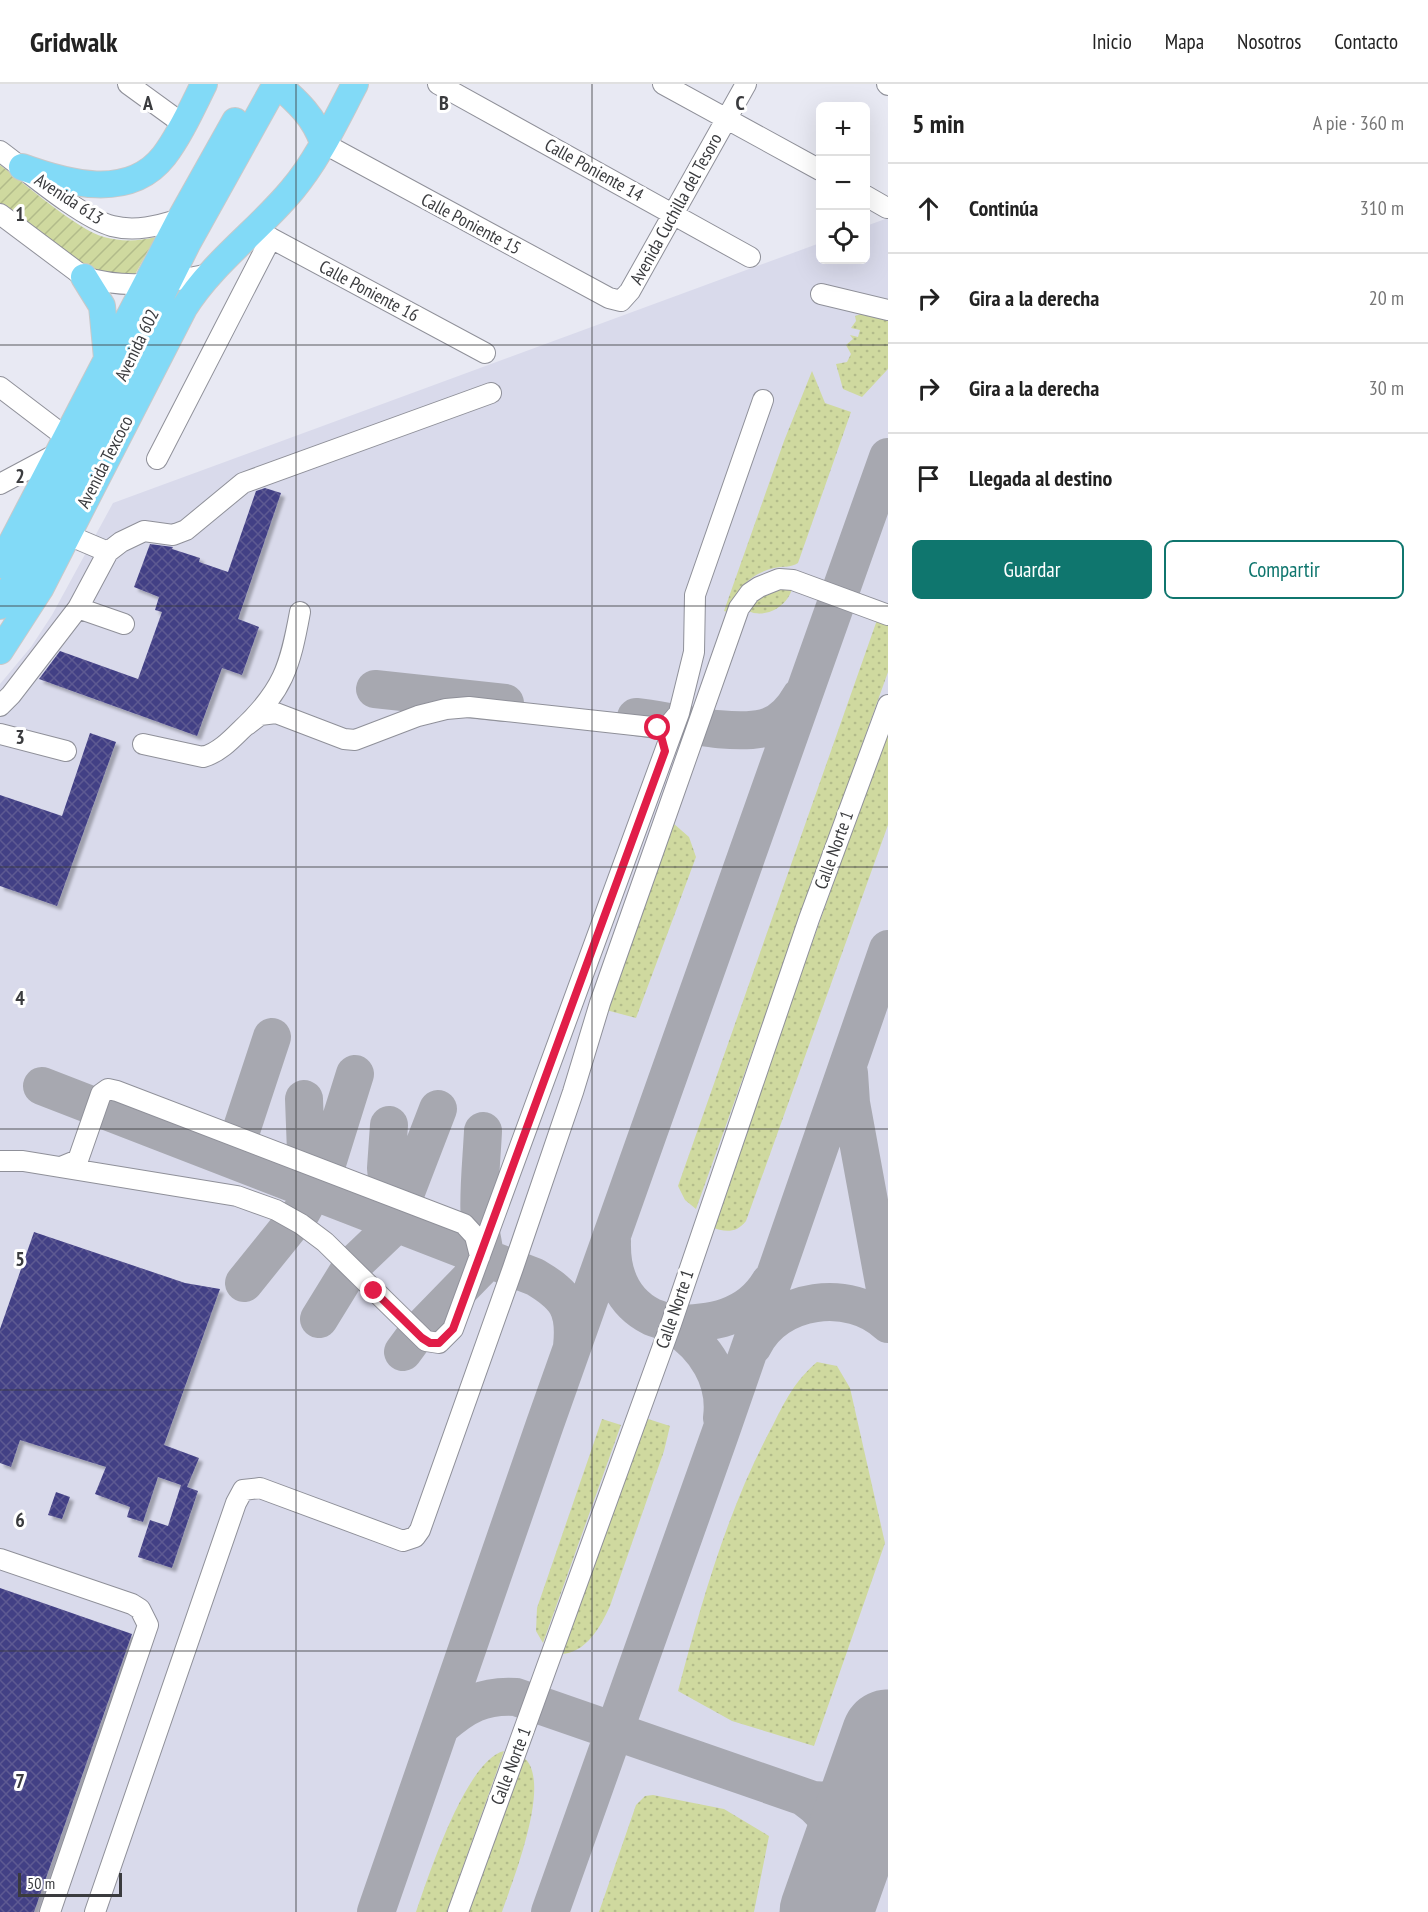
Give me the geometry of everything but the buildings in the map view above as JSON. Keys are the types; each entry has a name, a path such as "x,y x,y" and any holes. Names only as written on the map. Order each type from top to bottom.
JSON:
{"main road":[{"path":"22,167 73,183 104,185 125,181 145,171 164,157 204,84"},
{"name":"Avenida 602","path":"0,606 48,524 157,284 180,219 256,84"},
{"path":"277,84 302,106 319,130 323,143"},
{"name":"Avenida 602","path":"3,547 64,445 107,361 157,284 277,84"},
{"name":"Avenida Texcoco","path":"0,651 27,613 177,320 209,274 262,233 323,143 355,84"},
{"path":"84,277 102,306 108,339 107,361"}],"street":[{"name":"Calle Poniente 14","path":"438,84 750,257"},
{"path":"663,84 816,168"},
{"name":"Avenida Cuchilla del Tesoro","path":"621,301 630,291 674,215 746,84"},
{"path":"137,88 183,124"},
{"name":"Calle Poniente 15","path":"323,143 609,298 621,301"},
{"name":"Avenida 613","path":"0,152 93,218 112,226 142,228 180,219"},
{"path":"870,198 887,208"},
{"path":"0,214 84,277 113,284 157,284 209,274"},
{"path":"157,459 262,233"},
{"name":"Calle Poniente 16","path":"262,233 485,353"},
{"path":"821,294 888,310"},
{"path":"0,387 64,445 0,484"},
{"path":"0,706 78,608 108,552 144,531 173,534 186,530 243,483 491,393"},
{"path":"0,1161 75,1166 237,1196 276,1210 301,1224 325,1242 417,1333 430,1343 439,1343 453,1329 679,713 694,652 695,595 764,400"},
{"path":"68,535 108,552"},
{"path":"95,1912 236,1503 243,1490 260,1488 403,1541 415,1537 420,1530 513,1268 573,1092 604,992 681,769 735,618 744,600 750,592 769,582 793,580 888,615"},
{"path":"78,608 124,624"},
{"path":"291,718 284,697 286,672 300,612"},
{"path":"143,744 203,757 226,745 247,725 275,694 286,672"},
{"name":"Calle Norte 1","path":"458,1912 671,1324 809,919 888,705"},
{"path":"247,725 265,714 276,713 351,740 418,716 446,709 469,707 652,728 668,726 679,713"},
{"path":"652,728 661,736 665,751"},
{"path":"0,734 66,751"},
{"path":"75,1166 100,1096 108,1089 117,1090 464,1224 475,1236 480,1256"},
{"path":"464,1224 483,1217 500,1202"},
{"path":"0,1559 132,1604 140,1609 148,1625 50,1912"}],"shaded area":[{"path":"888,218 888,1912 0,1912 0,684 31,647 52,615 113,503 816,244 816,264 870,264 870,225"}],"green space":[{"path":"0,165 66,216 93,233 111,239 124,240 156,237 133,278 90,272 0,203"},
{"path":"864,313 888,318 888,369 862,397 843,389 836,364 847,362 851,354 846,345 853,339 850,335 858,337 860,330 851,328 856,321 855,316"},
{"path":"812,371 825,403 851,412 798,563 792,566 777,567 751,578 735,596 727,612 724,611 784,441"},
{"path":"777,588 792,589 780,606 768,612 748,611 760,597"},
{"path":"877,620 888,625 888,672 696,1209 685,1200 678,1186"},
{"path":"888,730 888,825 746,1221 734,1230 716,1229 711,1227"},
{"path":"673,823 689,837 696,857 636,1018 606,1010"},
{"path":"817,1362 837,1366 850,1388 885,1543 814,1746 732,1721 678,1691 729,1522 757,1457 787,1399 797,1383"},
{"path":"645,1418 670,1426 664,1451 610,1606 597,1630 585,1644 569,1653 560,1654"},
{"path":"602,1419 621,1425 543,1643 536,1631 537,1608"},
{"path":"504,1751 447,1912 416,1912 439,1848 463,1797 476,1775 490,1759"},
{"path":"523,1757 531,1769 534,1786 533,1808 514,1878 502,1912 469,1912"},
{"path":"653,1795 724,1809 769,1836 754,1912 599,1912 636,1805 645,1796"}],"taxiway":[{"path":"376,1912 545,1424 888,457"},
{"path":"375,689 505,703"},
{"path":"636,717 718,729 750,730 764,728 781,720 801,696"},
{"path":"550,1912 720,1434 888,949"},
{"path":"239,1137 272,1037"},
{"path":"849,1073 851,1103 888,1305"},
{"path":"325,1170 355,1074"},
{"path":"42,1086 535,1277 562,1297 567,1305 572,1323 572,1347"},
{"path":"304,1099 306,1152 315,1192"},
{"path":"403,1200 438,1109"},
{"path":"389,1125 386,1168 391,1221"},
{"path":"483,1131 479,1213 487,1260"},
{"path":"244,1283 302,1211 313,1191"},
{"path":"319,1319 351,1267 396,1224"},
{"path":"612,1241 616,1275 626,1295 642,1311 671,1324 685,1334 712,1365 721,1390 722,1418"},
{"path":"403,1352 417,1333 488,1260"},
{"path":"671,1324 700,1323 739,1312 751,1304 770,1282"},
{"path":"753,1346 764,1330 779,1317 796,1308 815,1303 835,1302 855,1305 873,1313 888,1324"},
{"path":"440,1727 475,1703 494,1698 516,1697 888,1826"},
{"path":"809,1799 825,1801 838,1798 860,1784 876,1761 888,1735"},
{"path":"805,1798 824,1815 835,1835 839,1857 836,1882"}],"runway":[{"path":"826,1912 888,1736"}],"route":[{"path":"374,1291 430,1343 439,1343 448,1337 453,1329 665,751 661,736 652,728 658,728"}]}
